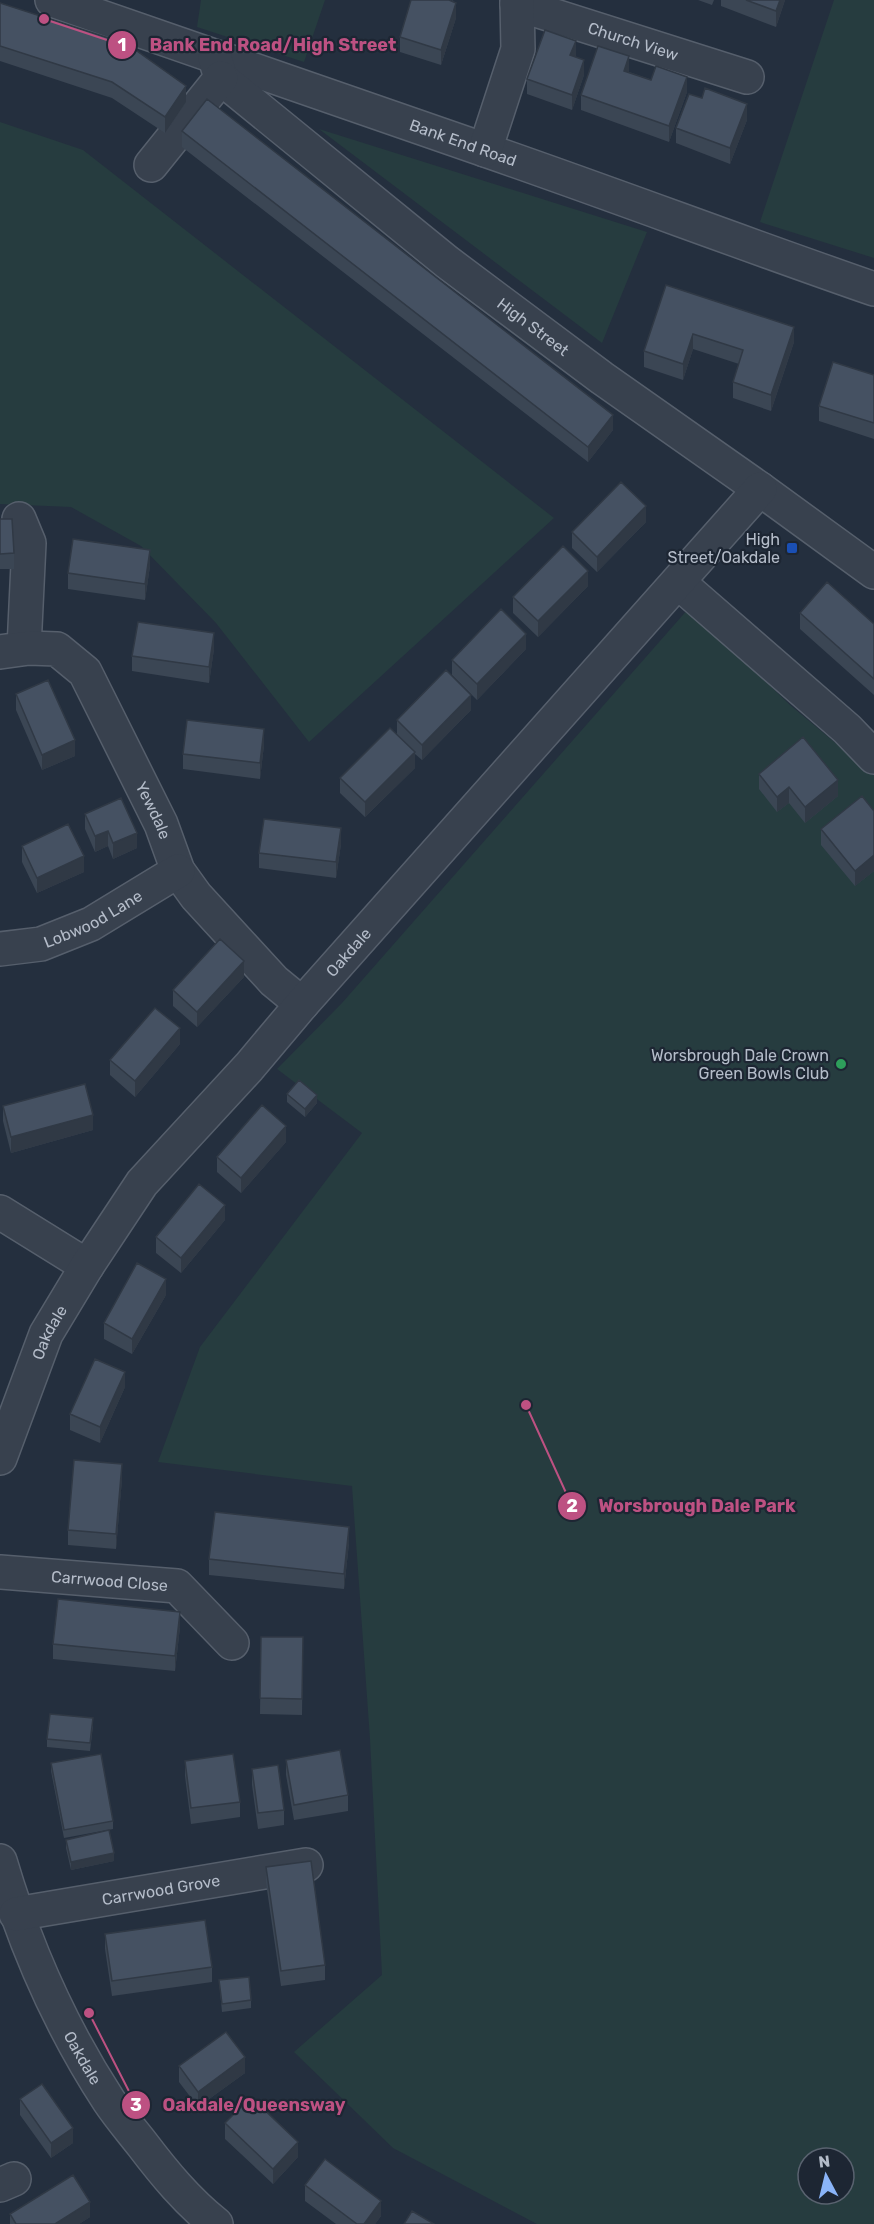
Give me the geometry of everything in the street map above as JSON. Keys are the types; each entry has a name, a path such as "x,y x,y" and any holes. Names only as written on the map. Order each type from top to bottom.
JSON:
{"street":[{"name":"Bank End Road","path":"52,0 218,68 485,150 874,289"},
{"name":"Church View","path":"485,150 518,49 517,2 747,77"},
{"path":"151,165 218,68"},
{"name":"High Street","path":"218,68 447,262 602,378 874,572"},
{"name":"Oakdale","path":"0,1458 46,1334 87,1266 142,1183 249,1067 302,1004 760,489"},
{"path":"12,650 29,543 19,519"},
{"path":"678,582 847,729 874,757"},
{"name":"Yewdale","path":"12,650 57,649 85,672 161,824 178,872 196,896 274,981 302,1004"},
{"name":"Lobwood Lane","path":"0,950 41,944 91,924 178,872"},
{"path":"0,1212 87,1266"},
{"name":"Carrwood Close","path":"0,1572 177,1586 232,1643"},
{"name":"Oakdale","path":"0,1861 16,1914 36,1965 63,2021 109,2101 199,2219"},
{"name":"Carrwood Grove","path":"16,1914 306,1865"}],"green space":[{"path":"201,0 325,0 304,62 197,27"},
{"path":"834,0 874,0 874,258 760,222"},
{"path":"0,122 83,150 554,518 309,742 216,623 141,546 71,507 0,504"},
{"path":"319,129 647,232 602,343"},
{"path":"689,608 790,705 874,775 874,2224 537,2224 393,2148 294,2052 382,1975 370,1739 352,1486 158,1462 200,1347 362,1133 277,1069 342,1003"}],"building":[{"path":"411,0 449,0 456,3 441,50 400,37"},
{"path":"746,0 780,0 776,11"},
{"path":"0,3 127,44 186,86 165,117 112,82 0,46"},
{"path":"545,30 576,41 570,55 584,60 572,95 527,79"},
{"path":"598,46 629,56 624,71 651,80 656,66 687,77 669,126 581,95"},
{"path":"705,88 747,104 730,148 676,128 689,94 702,98"},
{"path":"207,99 613,415 588,447 182,131"},
{"path":"666,285 794,327 771,395 733,382 743,350 693,334 683,364 644,351"},
{"path":"833,362 874,375 874,423 819,406"},
{"path":"621,482 646,506 597,557 572,532"},
{"path":"0,519 12,519 14,553 0,554"},
{"path":"73,539 150,550 145,584 68,573"},
{"path":"563,546 588,571 538,621 513,597"},
{"path":"827,582 874,624 874,679 800,613"},
{"path":"501,609 526,634 477,684 452,660"},
{"path":"138,622 214,633 209,667 132,656"},
{"path":"446,670 471,695 422,745 397,720"},
{"path":"48,680 75,740 42,755 16,694"},
{"path":"187,720 264,729 260,763 183,754"},
{"path":"390,728 415,752 365,802 340,778"},
{"path":"803,737 838,780 805,807 789,787 777,797 759,774"},
{"path":"862,796 874,811 874,855 855,871 821,829"},
{"path":"121,798 137,833 113,843 108,831 95,836 85,814"},
{"path":"264,819 341,828 336,862 259,853"},
{"path":"68,824 84,856 37,878 22,846"},
{"path":"220,939 244,961 197,1012 173,990"},
{"path":"155,1008 180,1028 135,1081 110,1060"},
{"path":"299,1080 317,1095 305,1109 287,1094"},
{"path":"85,1084 93,1115 11,1137 3,1106"},
{"path":"262,1105 286,1126 241,1178 217,1157"},
{"path":"199,1184 225,1205 181,1258 156,1237"},
{"path":"137,1263 166,1279 132,1339 104,1323"},
{"path":"95,1359 125,1372 100,1427 70,1414"},
{"path":"74,1460 122,1464 116,1534 68,1530"},
{"path":"215,1512 349,1527 344,1574 209,1559"},
{"path":"58,1599 180,1612 175,1656 53,1644"},
{"path":"261,1637 303,1637 302,1699 260,1698"},
{"path":"50,1714 93,1718 90,1743 47,1739"},
{"path":"340,1750 348,1795 294,1805 286,1760"},
{"path":"101,1754 113,1821 64,1830 51,1763"},
{"path":"233,1754 240,1802 191,1808 185,1761"},
{"path":"278,1765 284,1810 258,1813 252,1769"},
{"path":"109,1830 114,1853 71,1862 66,1840"},
{"path":"311,1861 325,1965 281,1971 266,1867"},
{"path":"205,1920 212,1967 112,1981 105,1934"},
{"path":"249,1977 251,2000 222,2004 219,1980"},
{"path":"226,2032 245,2057 198,2092 179,2066"},
{"path":"42,2084 73,2128 51,2143 20,2099"},
{"path":"251,2097 298,2142 273,2169 225,2123"},
{"path":"325,2159 381,2201 364,2224 357,2224 305,2185"},
{"path":"73,2175 90,2202 55,2224 16,2224 10,2214"},
{"path":"412,2211 434,2224 404,2224"}],"place":[{"name":"Bank End Road/High Street","path":"44,19"},
{"name":"High Street/Oakdale","path":"792,548"},
{"name":"Worsbrough Dale Crown Green Bowls Club","path":"841,1064"},
{"name":"Worsbrough Dale Park","path":"526,1405"},
{"name":"Oakdale/Queensway","path":"89,2013"}]}
